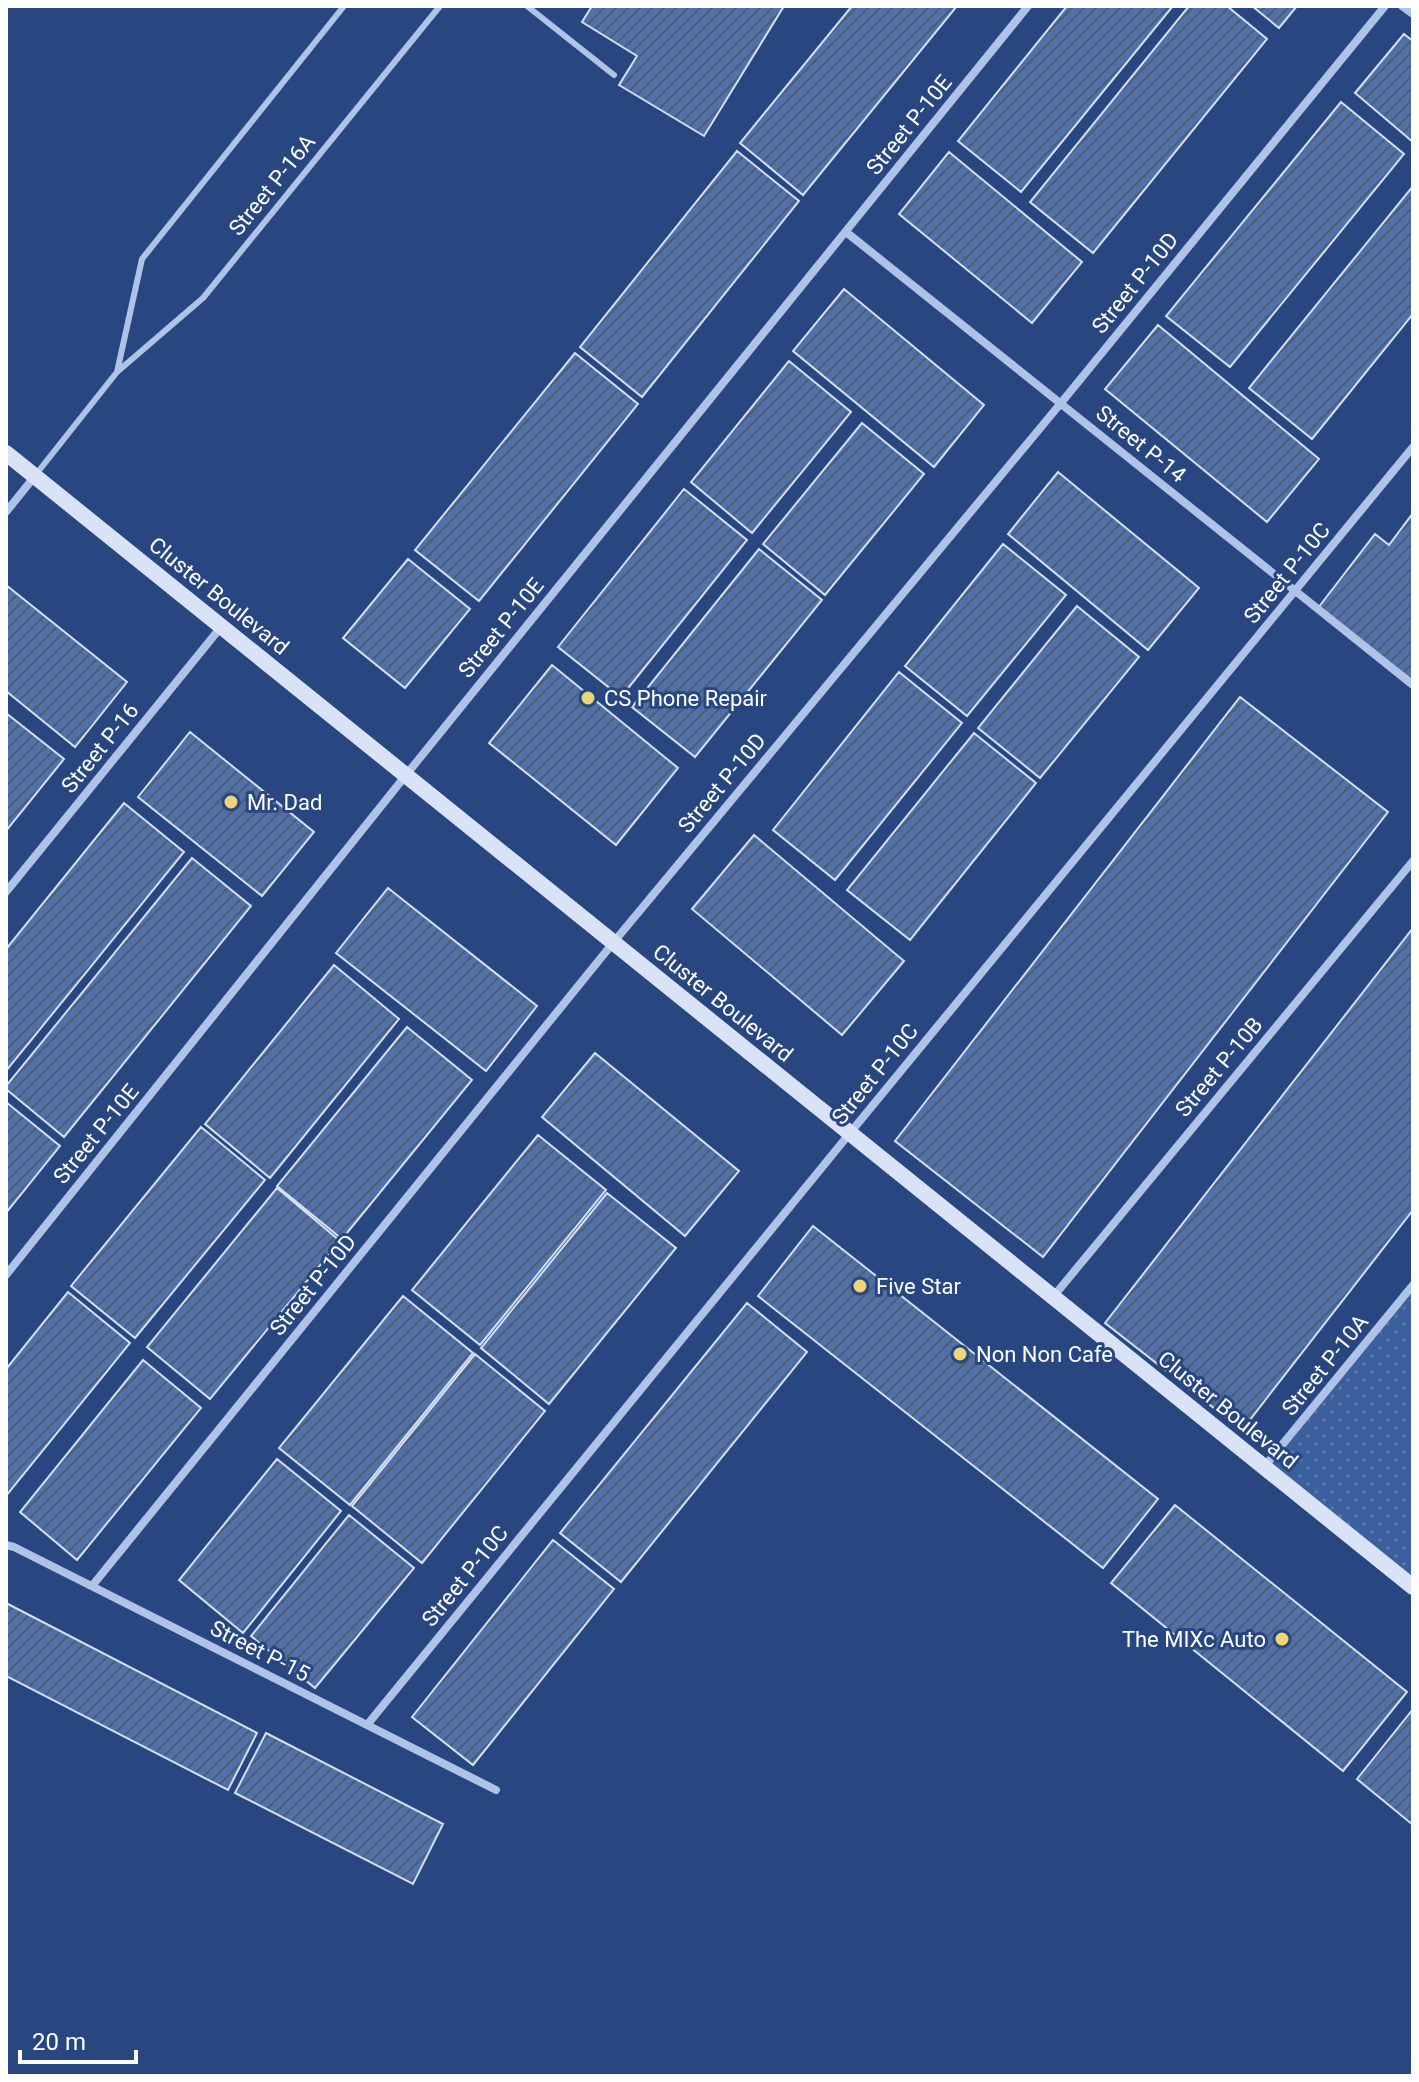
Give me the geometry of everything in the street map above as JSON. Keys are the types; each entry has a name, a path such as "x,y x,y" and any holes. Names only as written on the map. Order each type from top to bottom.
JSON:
{"street":[{"name":"Street P-10E","path":"6,1275 1028,6"},
{"name":"Street P-10D","path":"92,1586 613,943 1385,6"},
{"path":"1402,6 1413,14"},
{"name":"Street P-14","path":"846,232 1413,685"},
{"name":"Street P-10C","path":"367,1725 1413,447"},
{"name":"Cluster Boulevard","path":"6,453 1413,1587"},
{"path":"6,512 35,476"},
{"name":"Street P-16","path":"6,892 221,626"},
{"name":"Street P-10B","path":"1053,1297 1413,861"},
{"name":"Street P-10A","path":"1264,1467 1413,1285"},
{"name":"Street P-15","path":"6,1545 496,1790"}],"lane":[{"name":"Street P-16A","path":"117,372 142,259 344,6"},
{"name":"Street P-16A","path":"35,476 117,372 203,298 440,6"},
{"path":"527,6 614,75"}],"shaded area":[{"path":"1413,1285 1413,1587 1264,1467"}],"building":[{"path":"592,6 784,6 704,136 619,85 637,56 582,22"},
{"path":"852,6 957,6 803,195 740,143"},
{"path":"1067,6 1173,6 1021,192 958,141"},
{"path":"1189,6 1227,6 1267,39 1093,253 1030,202"},
{"path":"1252,6 1297,6 1279,28"},
{"path":"1404,34 1413,41 1413,142 1355,93"},
{"path":"1341,102 1404,154 1230,367 1166,316"},
{"path":"737,151 799,201 642,397 580,347"},
{"path":"949,152 1082,262 1032,323 899,214"},
{"path":"1413,186 1413,314 1312,439 1249,388"},
{"path":"844,289 984,405 934,467 793,351"},
{"path":"1158,325 1319,459 1267,522 1105,389"},
{"path":"575,353 638,404 479,601 415,550"},
{"path":"789,361 851,412 752,533 691,482"},
{"path":"862,423 924,474 825,595 763,544"},
{"path":"1058,472 1199,588 1148,650 1008,534"},
{"path":"684,489 747,540 621,697 558,647"},
{"path":"1413,513 1413,681 1318,608 1375,534 1389,545"},
{"path":"1003,544 1066,595 967,716 905,666"},
{"path":"759,549 822,600 695,757 632,707"},
{"path":"408,559 470,609 405,688 343,638"},
{"path":"6,585 127,682 75,747 6,691"},
{"path":"1077,606 1139,657 1040,778 978,728"},
{"path":"552,665 678,768 616,845 489,743"},
{"path":"899,672 962,723 835,880 773,830"},
{"path":"1240,697 1388,812 1043,1257 895,1141"},
{"path":"6,713 64,759 6,831"},
{"path":"190,732 314,832 262,896 138,797"},
{"path":"974,733 1036,783 910,940 847,890"},
{"path":"124,803 184,852 6,1071 6,949"},
{"path":"754,835 904,961 842,1035 692,909"},
{"path":"192,858 251,906 64,1137 6,1086"},
{"path":"388,888 537,1006 486,1071 336,953"},
{"path":"1413,928 1413,1210 1242,1430 1105,1323"},
{"path":"334,965 399,1019 270,1178 205,1124"},
{"path":"407,1027 472,1080 342,1239 277,1186"},
{"path":"595,1053 739,1171 685,1236 542,1117"},
{"path":"6,1102 60,1146 6,1213"},
{"path":"201,1127 265,1180 135,1338 71,1286"},
{"path":"538,1135 606,1190 480,1345 412,1290"},
{"path":"277,1188 340,1241 210,1399 147,1347"},
{"path":"607,1193 676,1248 549,1404 481,1348"},
{"path":"813,1226 1158,1499 1103,1568 758,1296"},
{"path":"68,1292 130,1343 6,1496 6,1369"},
{"path":"403,1296 473,1353 350,1505 279,1448"},
{"path":"747,1303 807,1352 621,1582 560,1533"},
{"path":"475,1354 545,1411 422,1563 352,1506"},
{"path":"143,1360 201,1408 77,1560 20,1512"},
{"path":"277,1459 341,1511 243,1633 179,1580"},
{"path":"1175,1505 1407,1692 1343,1771 1111,1583"},
{"path":"349,1515 414,1568 315,1688 251,1636"},
{"path":"553,1540 614,1589 473,1765 412,1717"},
{"path":"6,1603 257,1733 228,1790 6,1676"},
{"path":"1413,1709 1413,1825 1357,1779"},
{"path":"266,1733 443,1824 413,1884 235,1793"}],"place":[{"name":"CS Phone Repair","path":"588,698"},
{"name":"Mr. Dad","path":"231,802"},
{"name":"Five Star","path":"860,1286"},
{"name":"Non Non Cafe","path":"960,1354"},
{"name":"The MIXc Auto","path":"1282,1639"}]}
